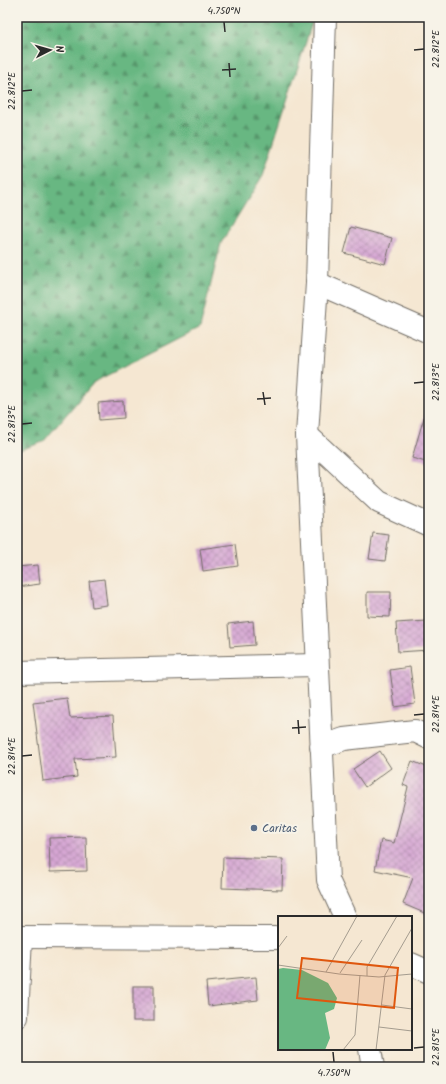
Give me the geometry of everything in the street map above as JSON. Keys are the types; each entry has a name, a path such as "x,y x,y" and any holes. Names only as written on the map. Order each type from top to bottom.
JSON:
{"street":[{"path":"325,17 317,283 307,434 328,880 345,916"},
{"path":"317,283 429,332"},
{"path":"307,434 379,502 429,525"},
{"path":"17,672 318,665"},
{"path":"321,747 344,739 415,731 429,738"},
{"path":"17,1017 19,937 278,938"},
{"path":"412,964 429,972"},
{"path":"370,1050 373,1067"}],"green space":[{"path":"17,17 314,17 263,175 221,243 200,328 94,382 43,442 17,451"}],"building":[{"path":"351,227 392,238 385,264 344,253"},
{"path":"123,401 124,418 99,420 98,403"},
{"path":"425,414 429,415 429,463 412,458"},
{"path":"373,533 389,535 385,561 369,559"},
{"path":"235,544 238,566 203,571 200,549"},
{"path":"38,565 40,584 17,587 17,567"},
{"path":"104,579 107,605 92,607 89,581"},
{"path":"367,592 391,592 390,617 367,616"},
{"path":"253,621 255,645 230,647 228,624"},
{"path":"427,621 429,650 398,652 396,623"},
{"path":"410,667 415,704 395,707 390,670"},
{"path":"67,698 70,718 113,716 116,757 75,759 77,777 43,781 33,702"},
{"path":"380,751 391,768 365,787 353,769"},
{"path":"412,761 429,768 429,915 403,904 413,878 375,870 381,840 394,843 408,787 403,785"},
{"path":"86,837 87,871 50,872 49,838"},
{"path":"223,857 283,859 282,890 222,888"},
{"path":"256,977 258,1000 208,1006 206,982"},
{"path":"133,986 154,986 154,1021 133,1021"}],"place":[{"name":"Caritas","path":"254,828"}]}
